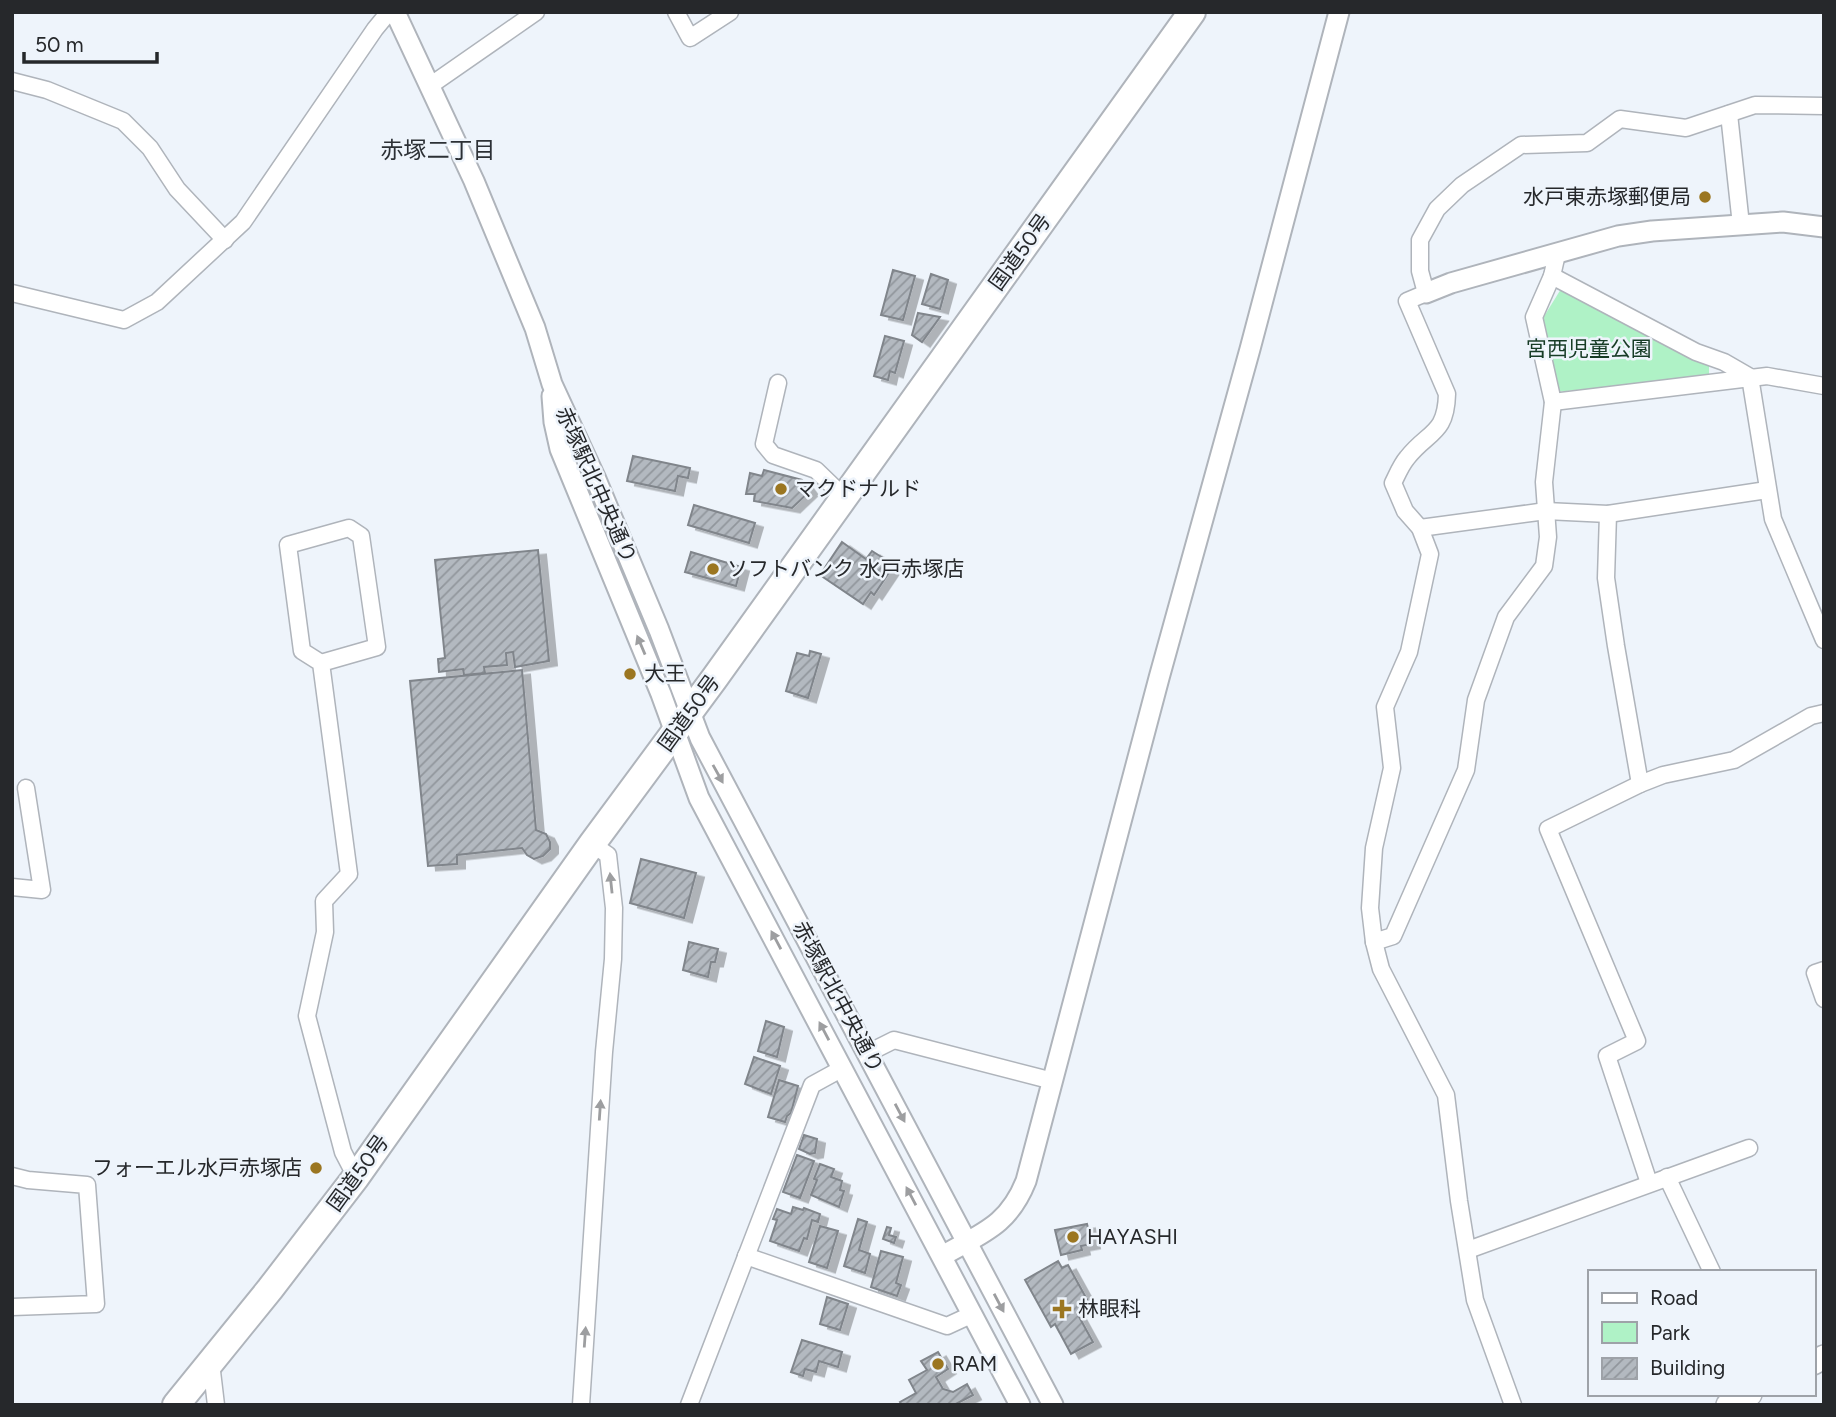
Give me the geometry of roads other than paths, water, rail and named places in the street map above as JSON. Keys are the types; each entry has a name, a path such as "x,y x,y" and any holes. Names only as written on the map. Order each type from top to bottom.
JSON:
{"highway":[{"name":"国道50号","path":"176,1405 356,1177 592,844 1192,12"}],"main road":[{"path":"1728,1405 1746,1396"}],"street":[{"path":"12,293 124,320 157,302 243,222 388,12"},
{"name":"赤塚駅北中央通り","path":"395,12 474,181 530,316 552,384 554,422 561,449 682,722 699,797 1020,1405"},
{"path":"430,85 536,12"},
{"path":"676,12 690,38 730,12"},
{"path":"942,1256 999,1223 1018,1200 1026,1181 1158,678 1250,349 1339,12"},
{"path":"12,82 47,90 122,121 150,148 177,189 225,240"},
{"path":"1426,293 1420,271 1420,240 1437,209 1462,184 1521,145 1587,143 1620,119 1686,128 1755,104 1824,106"},
{"path":"1729,114 1741,225"},
{"path":"1513,1405 1475,1300 1446,1095 1381,969 1370,908 1374,848 1392,768 1385,707 1409,652 1430,554 1420,527 1405,512 1393,483 1407,458 1439,427 1447,409 1447,394 1407,301 1451,283 1618,236 1652,231 1783,222 1824,227"},
{"path":"1374,942 1393,936 1466,771 1476,700 1506,617 1544,566 1548,537 1544,482 1553,402 1534,317 1552,276 1557,254"},
{"path":"1552,276 1749,377 1773,519 1824,640"},
{"path":"1553,402 1749,377 1767,376 1824,386"},
{"path":"779,383 764,444 773,455 816,470 844,497"},
{"path":"1420,527 1546,511 1608,514 1767,490"},
{"path":"1608,514 1606,578 1640,783"},
{"path":"349,528 361,536 377,647 321,663 302,651 288,545 349,528"},
{"path":"321,663 349,874 324,901 325,932 307,1016 343,1152 356,1177"},
{"path":"1649,1184 1607,1056 1637,1041 1548,829 1640,783 1663,775 1734,760 1811,716 1824,713"},
{"name":"赤塚駅北中央通り","path":"682,722 712,763 1053,1405"},
{"path":"12,887 42,890 26,788"},
{"path":"581,1405 614,908 608,855 592,844"},
{"path":"1824,970 1815,973 1824,999"},
{"path":"805,995 831,983"},
{"path":"868,1053 894,1040 1053,1081"},
{"path":"689,1405 812,1085 843,1068"},
{"path":"1468,1250 1749,1149"},
{"path":"12,1176 88,1185 96,1304 12,1307"},
{"path":"1667,1177 1711,1270"},
{"path":"746,1256 947,1326 973,1314"},
{"path":"211,1363 216,1405"}],"place":[{"name":"水戸東赤塚郵便局","path":"1705,197"},
{"name":"マクドナルド","path":"781,489"},
{"name":"ソフトバンク 水戸赤塚店","path":"713,569"},
{"name":"大王","path":"630,674"},
{"name":"フォーエル水戸赤塚店","path":"316,1168"},
{"name":"HAYASHI","path":"1073,1237"},
{"name":"林眼科","path":"1062,1309"},
{"name":"RAM","path":"938,1364"}],"district":[{"name":"赤塚二丁目","path":"438,150"}],"park label":[{"name":"宮西児童公園","path":"1589,349"}]}
